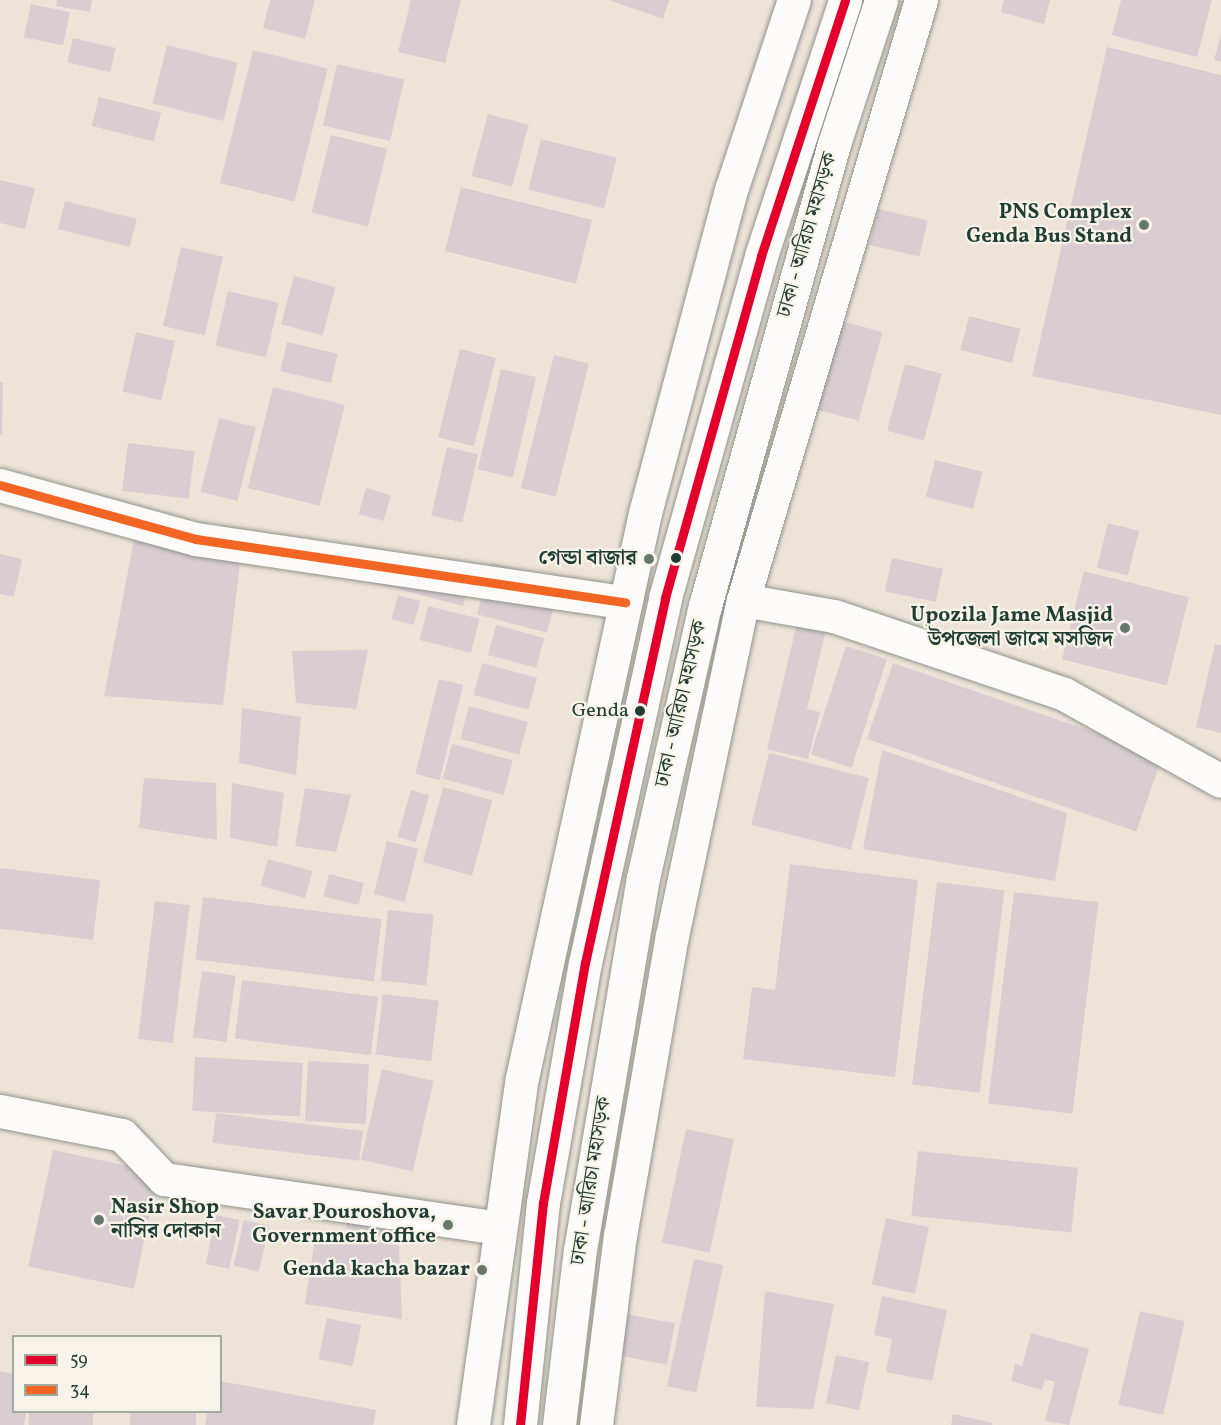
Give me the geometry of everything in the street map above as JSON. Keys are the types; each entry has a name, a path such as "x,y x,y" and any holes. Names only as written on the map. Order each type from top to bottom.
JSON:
{"main road":[{"path":"473,1425 499,1228 522,1078 625,602 732,187 794,0"},
{"name":"ঢাকা - আরিচা মহাসড়ক","path":"520,1425 543,1203 585,963 665,598 761,256 845,0"},
{"name":"ঢাকা - আরিচা মহাসড়ক","path":"559,1425 580,1250 650,844 711,584 834,144 881,0"},
{"path":"596,1425 620,1236 670,948 744,600 921,0"},
{"path":"0,484 196,538 625,602"},
{"path":"744,600 834,616 1064,694 1221,781"},
{"path":"0,1111 122,1135 164,1179 499,1228"}],"building":[{"path":"57,0 92,0 90,12 56,6"},
{"path":"270,0 315,0 305,39 263,28"},
{"path":"411,0 461,0 445,63 398,52"},
{"path":"609,0 669,0 663,19"},
{"path":"1004,0 1050,0 1044,24 1001,12"},
{"path":"1121,0 1212,0 1197,57 1112,35"},
{"path":"31,4 70,12 63,46 24,37"},
{"path":"1221,34 1221,62 1214,60"},
{"path":"73,38 116,48 110,72 67,62"},
{"path":"167,45 238,63 223,121 152,103"},
{"name":"PNS Complex Genda Bus Stand","path":"1107,47 1221,75 1221,415 1032,376"},
{"path":"253,50 328,69 295,202 220,183"},
{"path":"337,64 404,80 390,141 323,125"},
{"path":"99,97 161,112 154,142 92,126"},
{"path":"488,114 529,125 512,187 471,176"},
{"path":"331,135 387,149 368,227 312,213"},
{"path":"541,139 617,158 604,208 528,189"},
{"path":"0,180 35,188 25,229 0,223"},
{"path":"461,187 592,220 576,284 445,251"},
{"path":"65,201 137,219 130,247 58,229"},
{"path":"878,209 928,220 919,257 870,245"},
{"path":"181,247 223,257 205,336 163,326"},
{"path":"294,276 336,287 323,335 281,324"},
{"path":"228,291 279,303 266,357 215,346"},
{"path":"969,316 1020,329 1012,363 961,350"},
{"path":"838,320 882,332 859,421 814,409"},
{"path":"136,332 175,341 161,400 122,391"},
{"path":"287,342 338,354 331,383 280,371"},
{"path":"460,349 496,358 474,446 438,437"},
{"path":"554,355 589,364 556,497 521,488"},
{"path":"905,364 942,374 924,440 887,431"},
{"path":"501,369 536,377 513,477 478,469"},
{"path":"0,382 3,383 2,435 0,435"},
{"path":"273,387 345,405 320,506 248,488"},
{"path":"219,418 256,427 237,501 201,492"},
{"path":"128,443 195,451 189,499 122,491"},
{"path":"447,447 478,454 462,522 431,515"},
{"path":"935,460 983,472 973,509 926,497"},
{"path":"366,488 391,495 384,521 359,514"},
{"path":"1108,523 1139,531 1128,575 1097,568"},
{"path":"135,535 240,564 223,705 104,696"},
{"path":"0,554 22,559 14,597 0,594"},
{"path":"892,558 943,569 936,602 885,591"},
{"path":"491,562 561,581 547,633 477,614"},
{"name":"Upozila Jame Masjid উপজেলা জামে মসজিদ","path":"1084,571 1189,597 1167,685 1062,659"},
{"path":"470,579 463,606 363,580"},
{"path":"398,595 420,601 414,625 392,619"},
{"path":"428,606 479,619 471,653 420,640"},
{"path":"798,619 827,626 807,709 820,712 808,759 767,749"},
{"path":"496,625 544,638 536,668 488,655"},
{"path":"1215,644 1221,645 1221,733 1196,727"},
{"path":"846,646 887,659 852,768 811,754"},
{"path":"368,650 356,709 296,703 292,651"},
{"path":"482,663 537,678 529,710 473,695"},
{"path":"893,663 1162,756 1136,831 867,739"},
{"path":"439,679 463,685 440,780 415,774"},
{"path":"469,706 528,722 519,755 460,739"},
{"path":"242,708 301,717 296,775 239,763"},
{"path":"452,744 513,760 504,795 443,779"},
{"path":"882,750 1067,813 1055,881 863,849"},
{"path":"769,753 869,778 851,850 751,825"},
{"path":"144,778 216,783 217,840 139,828"},
{"path":"232,783 284,793 277,847 230,838"},
{"path":"443,787 492,800 472,876 423,862"},
{"path":"305,788 351,795 336,852 295,846"},
{"path":"411,790 429,795 416,842 397,837"},
{"path":"387,841 418,849 405,902 374,894"},
{"path":"268,859 312,871 305,898 261,886"},
{"path":"790,864 918,880 895,1077 743,1059 752,987 775,990"},
{"path":"0,868 100,880 93,940 0,928"},
{"path":"329,874 364,883 358,905 323,896"},
{"path":"937,882 1004,890 980,1093 912,1084"},
{"path":"1014,892 1098,902 1072,1114 988,1103"},
{"path":"203,897 382,919 374,981 195,960"},
{"path":"155,901 190,905 173,1043 138,1039"},
{"path":"388,910 434,915 426,985 381,981"},
{"path":"202,971 236,976 226,1042 193,1037"},
{"path":"242,980 378,997 371,1055 235,1039"},
{"path":"383,994 439,1001 431,1061 376,1055"},
{"path":"195,1057 303,1063 300,1117 192,1111"},
{"path":"308,1061 369,1064 366,1124 305,1121"},
{"path":"382,1069 434,1081 413,1172 361,1160"},
{"path":"216,1113 363,1131 359,1161 212,1143"},
{"path":"686,1129 734,1139 710,1253 662,1242"},
{"name":"Nasir Shop নাসির দোকান","path":"53,1150 159,1172 134,1289 28,1266"},
{"path":"918,1151 1078,1168 1071,1232 911,1216"},
{"path":"353,1196 410,1209 402,1241 346,1228"},
{"path":"216,1215 239,1220 229,1269 206,1264"},
{"path":"886,1218 929,1227 915,1294 872,1285"},
{"path":"244,1220 269,1226 259,1272 233,1266"},
{"path":"316,1231 399,1245 402,1319 305,1304"},
{"path":"694,1259 723,1265 696,1392 667,1386"},
{"path":"765,1291 834,1304 813,1409 756,1407"},
{"path":"882,1296 947,1310 932,1381 886,1372 892,1339 874,1335"},
{"path":"1140,1311 1185,1321 1163,1415 1118,1405"},
{"path":"616,1312 675,1323 667,1365 608,1353"},
{"path":"327,1318 361,1325 353,1366 318,1359"},
{"path":"1031,1333 1089,1349 1069,1425 1045,1421 1055,1382 1045,1379 1042,1390 1011,1381 1015,1364 1022,1366"},
{"path":"836,1355 869,1362 859,1410 826,1403"},
{"path":"0,1371 12,1374 12,1413 26,1413 24,1425 0,1425"},
{"path":"222,1381 376,1410 373,1425 205,1425 207,1413 222,1413"},
{"path":"29,1413 93,1413 93,1425 29,1425"},
{"path":"130,1413 196,1413 196,1425 130,1425"},
{"path":"953,1414 993,1423 992,1425 951,1425"}],"transit line":[{"name":"59","path":"520,1425 543,1203 585,963 665,598 761,256 845,0"},
{"name":"34","path":"0,485 196,539 625,602"}],"place":[{"name":"PNS Complex Genda Bus Stand","path":"1144,225"},
{"name":"গেন্ডা বাজার","path":"649,559"},
{"name":"Upozila Jame Masjid উপজেলা জামে মসজিদ","path":"1125,628"},
{"name":"Genda","path":"640,711"},
{"name":"Nasir Shop নাসির দোকান","path":"99,1220"},
{"name":"Savar Pouroshova, Government office","path":"448,1225"},
{"name":"Genda kacha bazar","path":"482,1270"}]}
